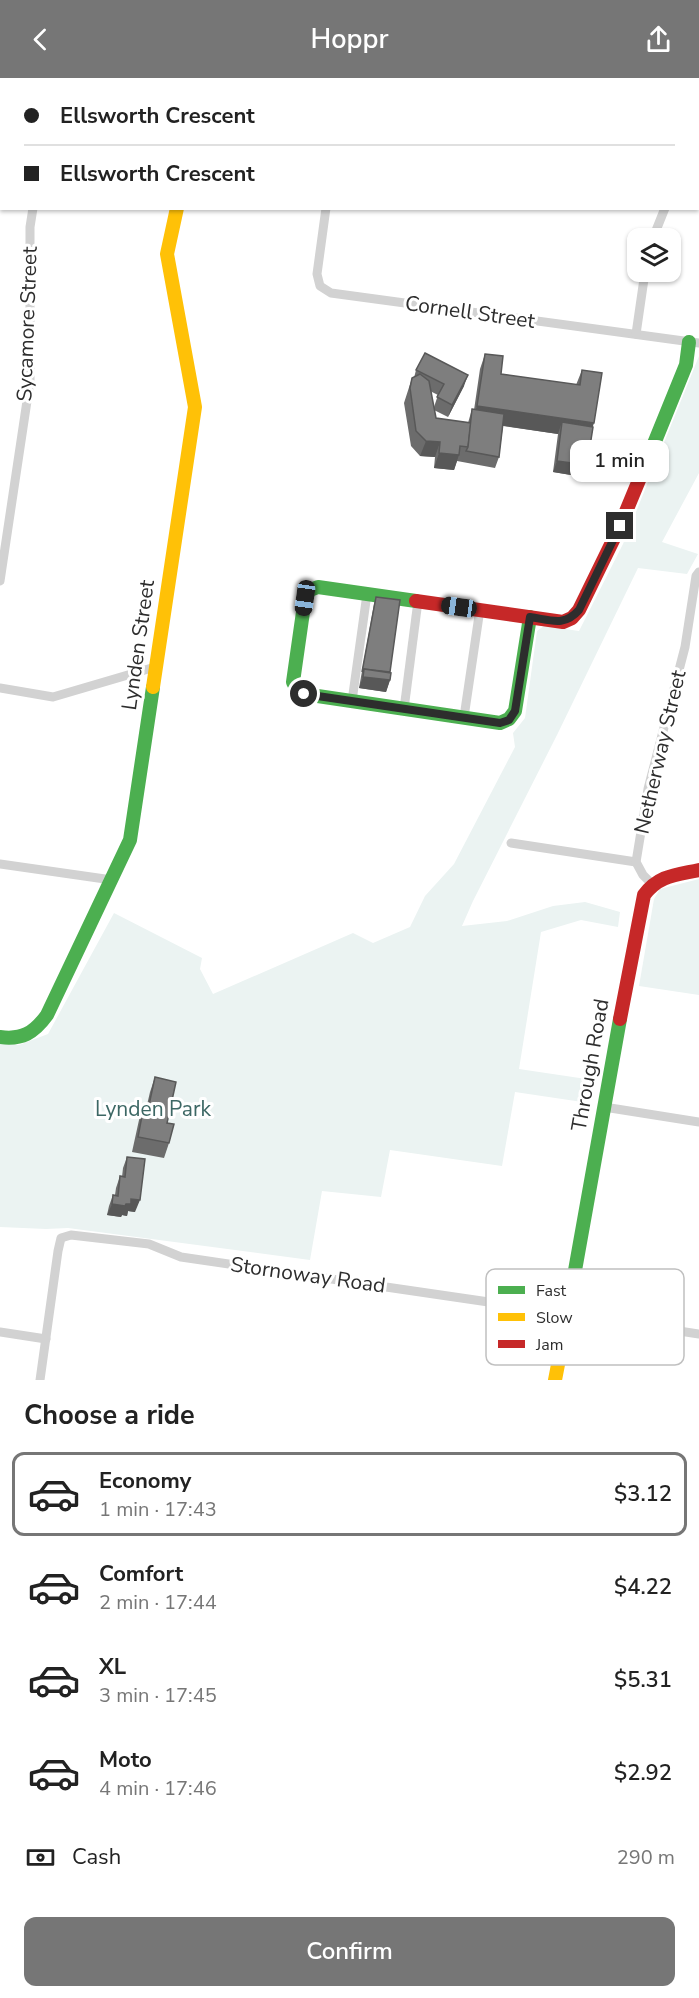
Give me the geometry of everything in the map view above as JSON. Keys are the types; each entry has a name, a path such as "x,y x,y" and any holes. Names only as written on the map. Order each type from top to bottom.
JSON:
{"street":[{"name":"Sycamore Street","path":"0,581 30,381 30,227 33,210"},
{"name":"Lynden Street","path":"0,1037 17,1040 36,1031 47,1015 130,840 195,407 167,254 177,210"},
{"name":"Cornell Street","path":"326,210 317,274 320,286 331,292 694,342"},
{"path":"657,228 664,210"},
{"path":"636,334 644,282"},
{"path":"530,617 515,711 509,720 500,723 304,694 297,690 293,682 305,598 310,590 318,587 480,609 563,622 572,618 579,610 620,526 694,342"},
{"name":"Netherway Street","path":"652,884 636,862 648,789 685,647 696,576 699,572"},
{"path":"352,701 368,594"},
{"path":"404,709 418,601"},
{"path":"464,717 480,609"},
{"path":"0,688 53,696 155,668"},
{"name":"Netherway Street","path":"511,843 636,862"},
{"path":"0,864 112,880"},
{"path":"652,884 662,878 699,870"},
{"name":"Through Road","path":"575,1269 639,912 644,895 652,884"},
{"path":"604,1107 699,1122"},
{"name":"Stornoway Road","path":"46,1339 61,1238 71,1234 148,1244 181,1257 486,1302"},
{"path":"0,1332 46,1339 40,1380"},
{"name":"Stornoway Road","path":"684,1332 699,1334"},
{"name":"Through Road","path":"555,1380 558,1365"}],"green space":[{"name":"Lynden Park","path":"699,356 699,473 662,542 698,554 687,574 638,568 462,926 507,921 553,906 585,902 620,912 618,927 581,920 541,932 519,1069 593,1080 589,1103 515,1092 502,1166 390,1150 381,1197 322,1191 310,1260 68,1228 0,1227 0,1042 19,1045 48,1034 114,913 202,958 200,969 213,994 353,933 373,943 410,927 425,896 454,864 515,747 513,733 525,718 537,631 544,626 579,631 623,544"},
{"path":"699,879 699,995 639,986 654,899 660,889"}],"building":[{"path":"425,353 468,375 452,405 437,397 444,384 416,370"},
{"path":"485,354 503,356 501,374 580,385 582,370 602,373 594,423 477,406"},
{"path":"420,374 429,381 436,418 471,423 468,447 460,446 459,455 439,453 440,442 426,441 416,431 410,388 412,378"},
{"path":"472,409 504,414 499,457 466,451"},
{"path":"562,422 593,427 587,465 557,461"},
{"path":"376,597 400,600 390,672 364,669 362,672"},
{"path":"364,669 391,673 390,680 363,677"},
{"path":"155,1077 176,1082 167,1123 174,1124 169,1143 138,1137 144,1105 149,1105"},
{"path":"127,1157 145,1159 140,1200 131,1199 131,1204 125,1206 112,1204 113,1195 118,1196 120,1176 125,1177"}],"traffic: fast":[{"path":"649,456 686,365 689,342"},
{"path":"416,601 318,587 310,590 305,598 293,682 297,690 304,694 500,723 509,719 515,711 530,617"},
{"path":"0,1037 8,1038 27,1034 47,1015 130,840 153,687"},
{"path":"575,1269 620,1019"}],"traffic: slow":[{"path":"153,687 195,407 167,254 177,210"},
{"path":"555,1380 558,1365"}],"traffic: jam":[{"path":"416,601 563,622 572,618 579,610 620,526 649,456"},
{"path":"620,1019 644,895 662,880 699,870"}],"route":[{"path":"304,694 500,723 509,720 515,711 530,617 563,622 572,618 579,610 620,526"}]}
